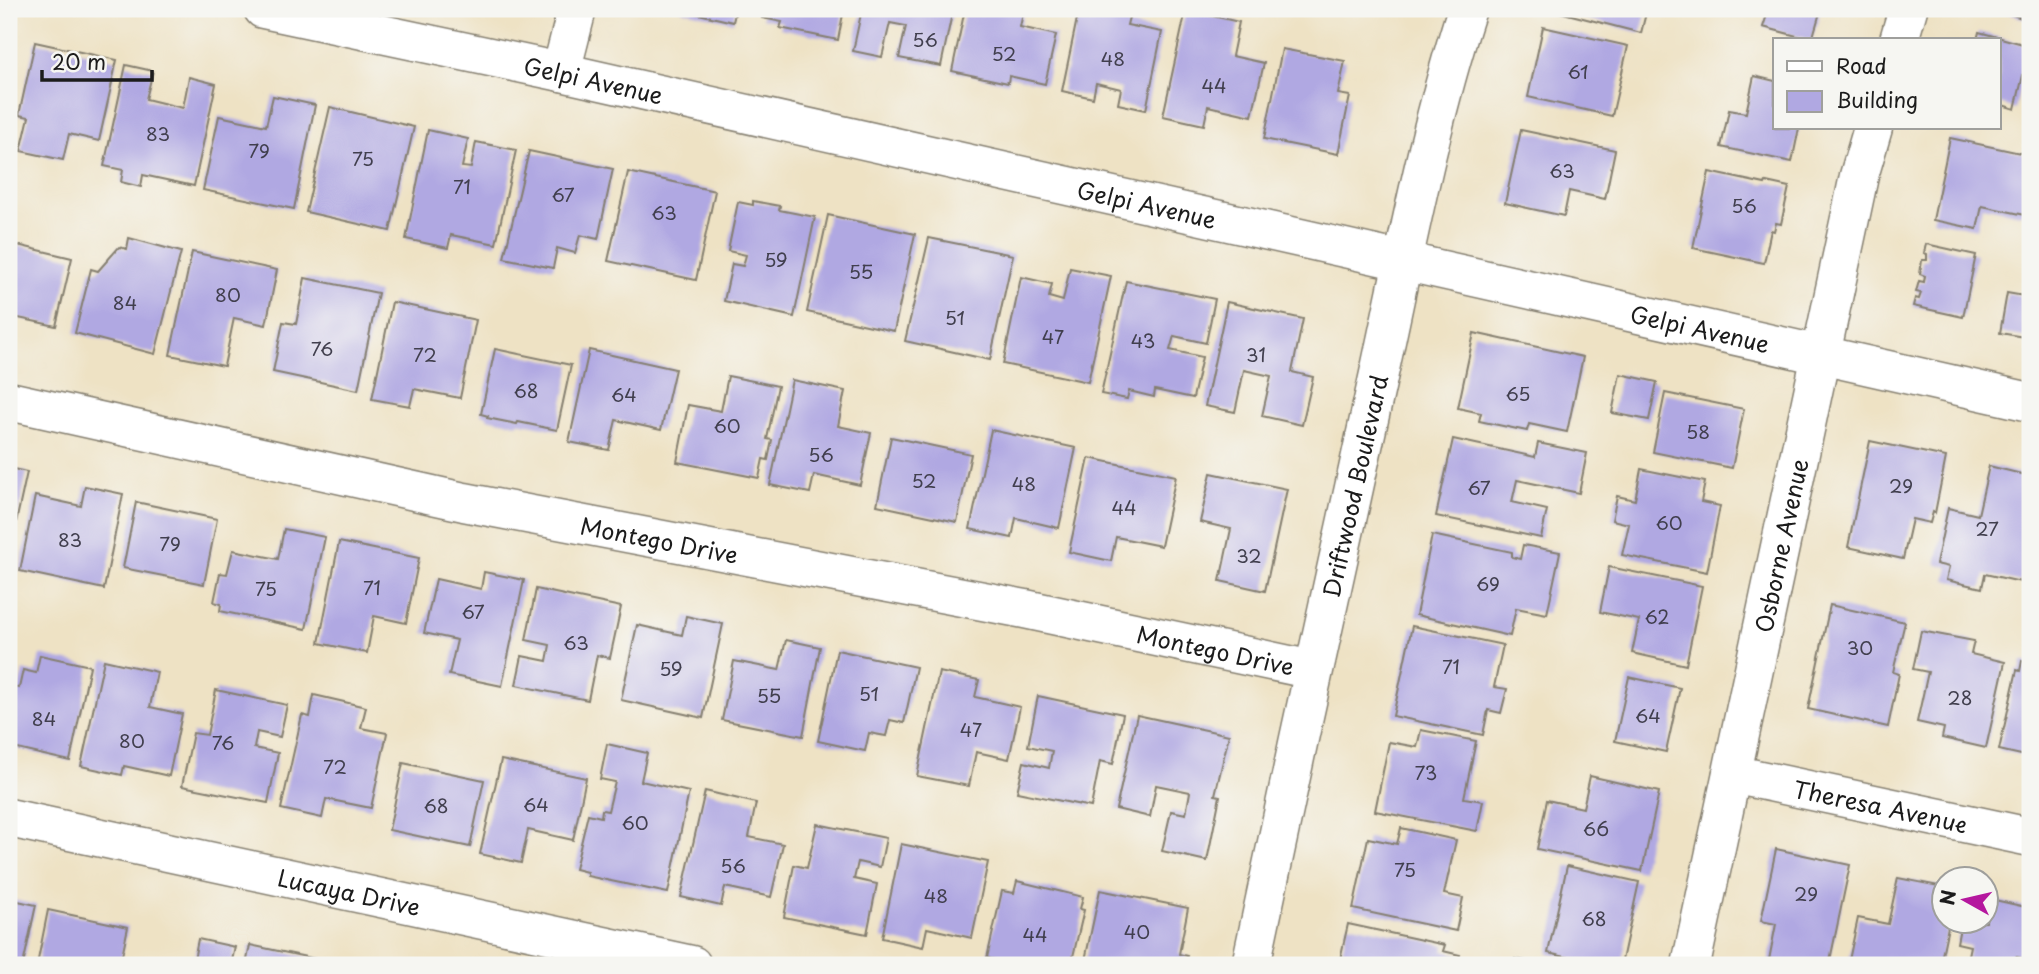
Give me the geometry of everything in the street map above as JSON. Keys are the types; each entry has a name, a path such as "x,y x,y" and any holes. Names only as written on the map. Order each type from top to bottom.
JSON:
{"street":[{"name":"Gelpi Avenue","path":"263,9 561,72 2030,402"},
{"path":"561,72 577,9"},
{"name":"Driftwood Boulevard","path":"1251,965 1404,260 1451,58 1467,9"},
{"path":"1900,38 1908,9"},
{"name":"Osborne Avenue","path":"1691,965 1859,176 1872,130"},
{"name":"Montego Drive","path":"9,401 464,502 1025,609 1313,670"},
{"name":"Theresa Avenue","path":"1732,774 2030,837"},
{"name":"Lucaya Drive","path":"9,818 692,965"}],"building":[{"path":"677,9 736,9 733,22"},
{"path":"764,9 844,9 838,40 780,28 782,22 762,18"},
{"path":"862,9 953,9 941,66 899,58 906,26 890,23 882,57 853,51"},
{"path":"965,9 1024,9 1020,27 1056,35 1045,84 1009,76 1008,83 952,71"},
{"path":"1079,9 1131,9 1127,25 1162,32 1146,110 1118,104 1121,89 1096,83 1093,98 1062,91"},
{"path":"1548,9 1647,9 1641,33"},
{"path":"1769,9 1821,9 1813,38 1763,27"},
{"path":"1996,9 2030,9 2030,21"},
{"path":"1186,10 1239,22 1232,56 1264,63 1252,116 1208,106 1204,125 1163,116"},
{"path":"1543,27 1628,46 1612,116 1528,97"},
{"path":"1979,32 2030,46 2015,109 2000,104 2000,38 1978,38"},
{"path":"35,42 117,60 99,141 69,134 63,160 21,151 29,117 19,115"},
{"path":"1282,49 1345,61 1338,94 1350,96 1338,154 1264,139"},
{"path":"126,65 153,71 146,99 183,108 189,77 216,84 194,186 143,175 141,187 121,182 123,170 104,166"},
{"path":"1754,76 1773,81 1773,130 1799,130 1792,162 1721,147 1729,110 1746,113"},
{"path":"273,96 315,105 294,209 203,190 219,116 266,126"},
{"path":"330,107 414,127 390,231 306,212"},
{"path":"428,130 468,139 462,167 471,168 476,142 516,150 496,244 451,235 448,248 406,239"},
{"path":"1521,130 1615,150 1605,199 1569,191 1564,216 1505,203"},
{"path":"1950,138 2030,155 2030,216 1982,206 1977,229 1933,220"},
{"path":"529,151 613,169 598,239 580,235 575,253 557,248 553,268 504,258"},
{"path":"628,172 715,191 696,280 608,261"},
{"path":"1709,172 1789,187 1781,224 1776,223 1774,231 1771,230 1764,263 1693,248"},
{"path":"753,201 780,206 779,210 815,217 794,317 724,301 732,264 743,266 746,255 728,251 738,202 753,205"},
{"path":"828,215 915,234 894,331 807,312"},
{"path":"129,238 181,252 155,354 75,333 91,269 98,271 119,247 127,249"},
{"path":"929,238 1013,255 990,360 905,341"},
{"path":"9,243 72,258 56,326 9,316"},
{"path":"1926,244 1976,255 1963,317 1913,306 1915,298 1919,299 1921,293 1916,292 1919,281 1924,282 1925,276 1920,274 1922,260 1927,260 1927,254 1924,253"},
{"path":"192,252 277,270 266,325 234,318 224,366 170,355"},
{"path":"1070,268 1111,276 1088,382 1003,364 1021,277 1052,284 1049,297 1063,301"},
{"path":"305,278 378,293 358,390 273,372 283,322 296,324"},
{"path":"1126,281 1215,299 1206,343 1174,336 1170,350 1202,357 1193,398 1155,390 1154,397 1129,391 1127,399 1101,394"},
{"path":"2007,293 2030,297 2030,338 2000,333"},
{"path":"392,302 476,320 460,398 414,389 410,406 372,399"},
{"path":"1227,302 1303,319 1292,372 1313,377 1302,425 1262,416 1271,376 1244,370 1235,412 1205,406"},
{"path":"1474,333 1583,357 1567,432 1529,424 1527,431 1479,421 1481,413 1458,408"},
{"path":"495,349 571,365 557,430 487,418 488,416 481,414"},
{"path":"589,350 675,369 661,430 616,420 609,450 569,442"},
{"path":"1620,374 1657,382 1649,420 1612,413"},
{"path":"728,376 778,386 767,439 772,440 768,460 763,459 759,478 677,462 688,405 721,411"},
{"path":"792,380 845,391 838,426 871,433 860,485 814,475 810,493 770,485"},
{"path":"1665,393 1744,409 1732,468 1653,452"},
{"path":"991,430 1076,448 1059,528 1016,518 1012,538 970,529"},
{"path":"891,437 971,454 957,522 877,505"},
{"path":"1453,439 1535,457 1538,443 1587,453 1579,493 1517,480 1512,502 1547,510 1541,538 1436,516"},
{"path":"1870,441 1946,457 1935,513 1933,512 1930,523 1912,519 1903,559 1848,547"},
{"path":"1089,458 1176,476 1161,546 1116,537 1111,561 1069,552"},
{"path":"1989,466 2030,476 2030,540 2021,582 1985,574 1982,588 1946,580 1949,567 1936,564 1948,508 1978,515"},
{"path":"9,468 27,472 10,550 9,550"},
{"path":"1641,469 1705,482 1701,502 1720,506 1707,572 1622,555 1629,524 1612,520 1617,496 1635,500"},
{"path":"1211,473 1287,489 1265,591 1220,581 1231,529 1200,522"},
{"path":"85,486 123,494 104,589 20,571 35,496 81,506"},
{"path":"136,502 217,519 204,584 123,568"},
{"path":"284,529 325,537 306,629 220,611 221,604 214,602 220,573 227,574 233,550 278,559"},
{"path":"1432,535 1512,552 1512,557 1520,559 1523,545 1560,552 1547,614 1516,608 1510,636 1416,615"},
{"path":"339,542 419,558 406,623 374,616 367,653 319,643"},
{"path":"1609,567 1702,586 1686,665 1632,653 1639,620 1600,612"},
{"path":"484,572 524,580 502,686 449,675 457,640 424,633 436,579 481,589"},
{"path":"536,589 621,607 610,658 597,655 588,700 516,685 522,656 547,661 550,645 526,640"},
{"path":"1830,605 1905,622 1893,672 1899,674 1888,727 1808,709"},
{"path":"686,616 723,624 703,718 621,700 637,625 682,635"},
{"path":"1412,626 1503,645 1494,687 1507,689 1501,713 1488,710 1483,735 1393,716"},
{"path":"1921,631 1974,641 1971,654 2005,662 1986,748 1942,738 1944,728 1917,722 1928,672 1913,669"},
{"path":"786,640 820,647 803,736 722,720 734,661 779,670"},
{"path":"837,650 916,667 904,723 890,720 886,736 869,733 865,751 818,741"},
{"path":"40,655 90,666 70,761 9,747 9,686 19,688 23,670 36,673"},
{"path":"104,660 157,672 150,707 182,714 169,776 124,766 122,775 81,766"},
{"path":"2022,661 2030,663 2030,757 1999,750 2017,670 2020,671"},
{"path":"939,672 979,680 975,697 1020,707 1009,759 976,752 969,786 917,776"},
{"path":"1629,677 1680,688 1666,752 1615,741"},
{"path":"216,690 287,705 280,737 257,732 254,748 278,753 268,803 182,786 193,733 207,735"},
{"path":"314,695 366,707 361,728 387,733 371,808 326,799 322,818 281,809 302,715 310,717"},
{"path":"1038,696 1123,714 1113,764 1100,761 1091,807 1017,792 1024,762 1049,768 1052,751 1028,746"},
{"path":"1137,715 1229,735 1215,795 1220,796 1207,861 1162,851 1171,811 1186,814 1190,792 1156,785 1150,817 1116,809"},
{"path":"1421,730 1476,741 1464,798 1483,801 1477,831 1375,811 1389,742 1417,747"},
{"path":"607,744 647,753 641,781 689,792 668,893 587,876 587,872 575,869 588,814 601,817 602,810 608,811 615,782 600,779"},
{"path":"501,760 586,778 573,840 528,830 521,863 480,854"},
{"path":"403,763 484,780 470,847 389,830"},
{"path":"1590,776 1659,792 1642,871 1537,849 1547,800 1583,808"},
{"path":"705,791 756,803 749,837 783,844 771,897 725,887 721,906 681,897"},
{"path":"817,824 886,838 880,867 858,862 854,879 877,884 867,934 784,917 794,865 807,868"},
{"path":"1401,828 1456,840 1444,894 1463,898 1456,931 1353,909 1368,838 1397,844"},
{"path":"901,844 988,862 972,938 927,928 923,947 882,938"},
{"path":"1776,849 1850,865 1829,965 1768,965 1776,924 1761,921"},
{"path":"1567,866 1639,882 1621,965 1601,965 1548,953"},
{"path":"1898,878 1930,884 1930,936 1946,936 1940,965 1848,965 1858,918 1888,924"},
{"path":"1017,881 1083,897 1080,909 1084,910 1071,965 1017,965 987,958 1002,891 1014,893"},
{"path":"1100,890 1188,908 1179,954 1187,956 1185,965 1084,965"},
{"path":"9,899 36,905 23,965 9,965"},
{"path":"2000,901 2030,908 2030,960 2016,957 2015,965 1966,965 1970,946 1957,943 1958,936 2000,936"},
{"path":"48,910 128,927 120,965 37,965"},
{"path":"1348,924 1445,945 1443,951 1460,955 1458,965 1339,964"},
{"path":"198,939 235,947 231,965 193,965"},
{"path":"250,945 330,962 329,965 246,965"},
{"path":"1515,959 1542,964 1542,965 1514,965"}]}
